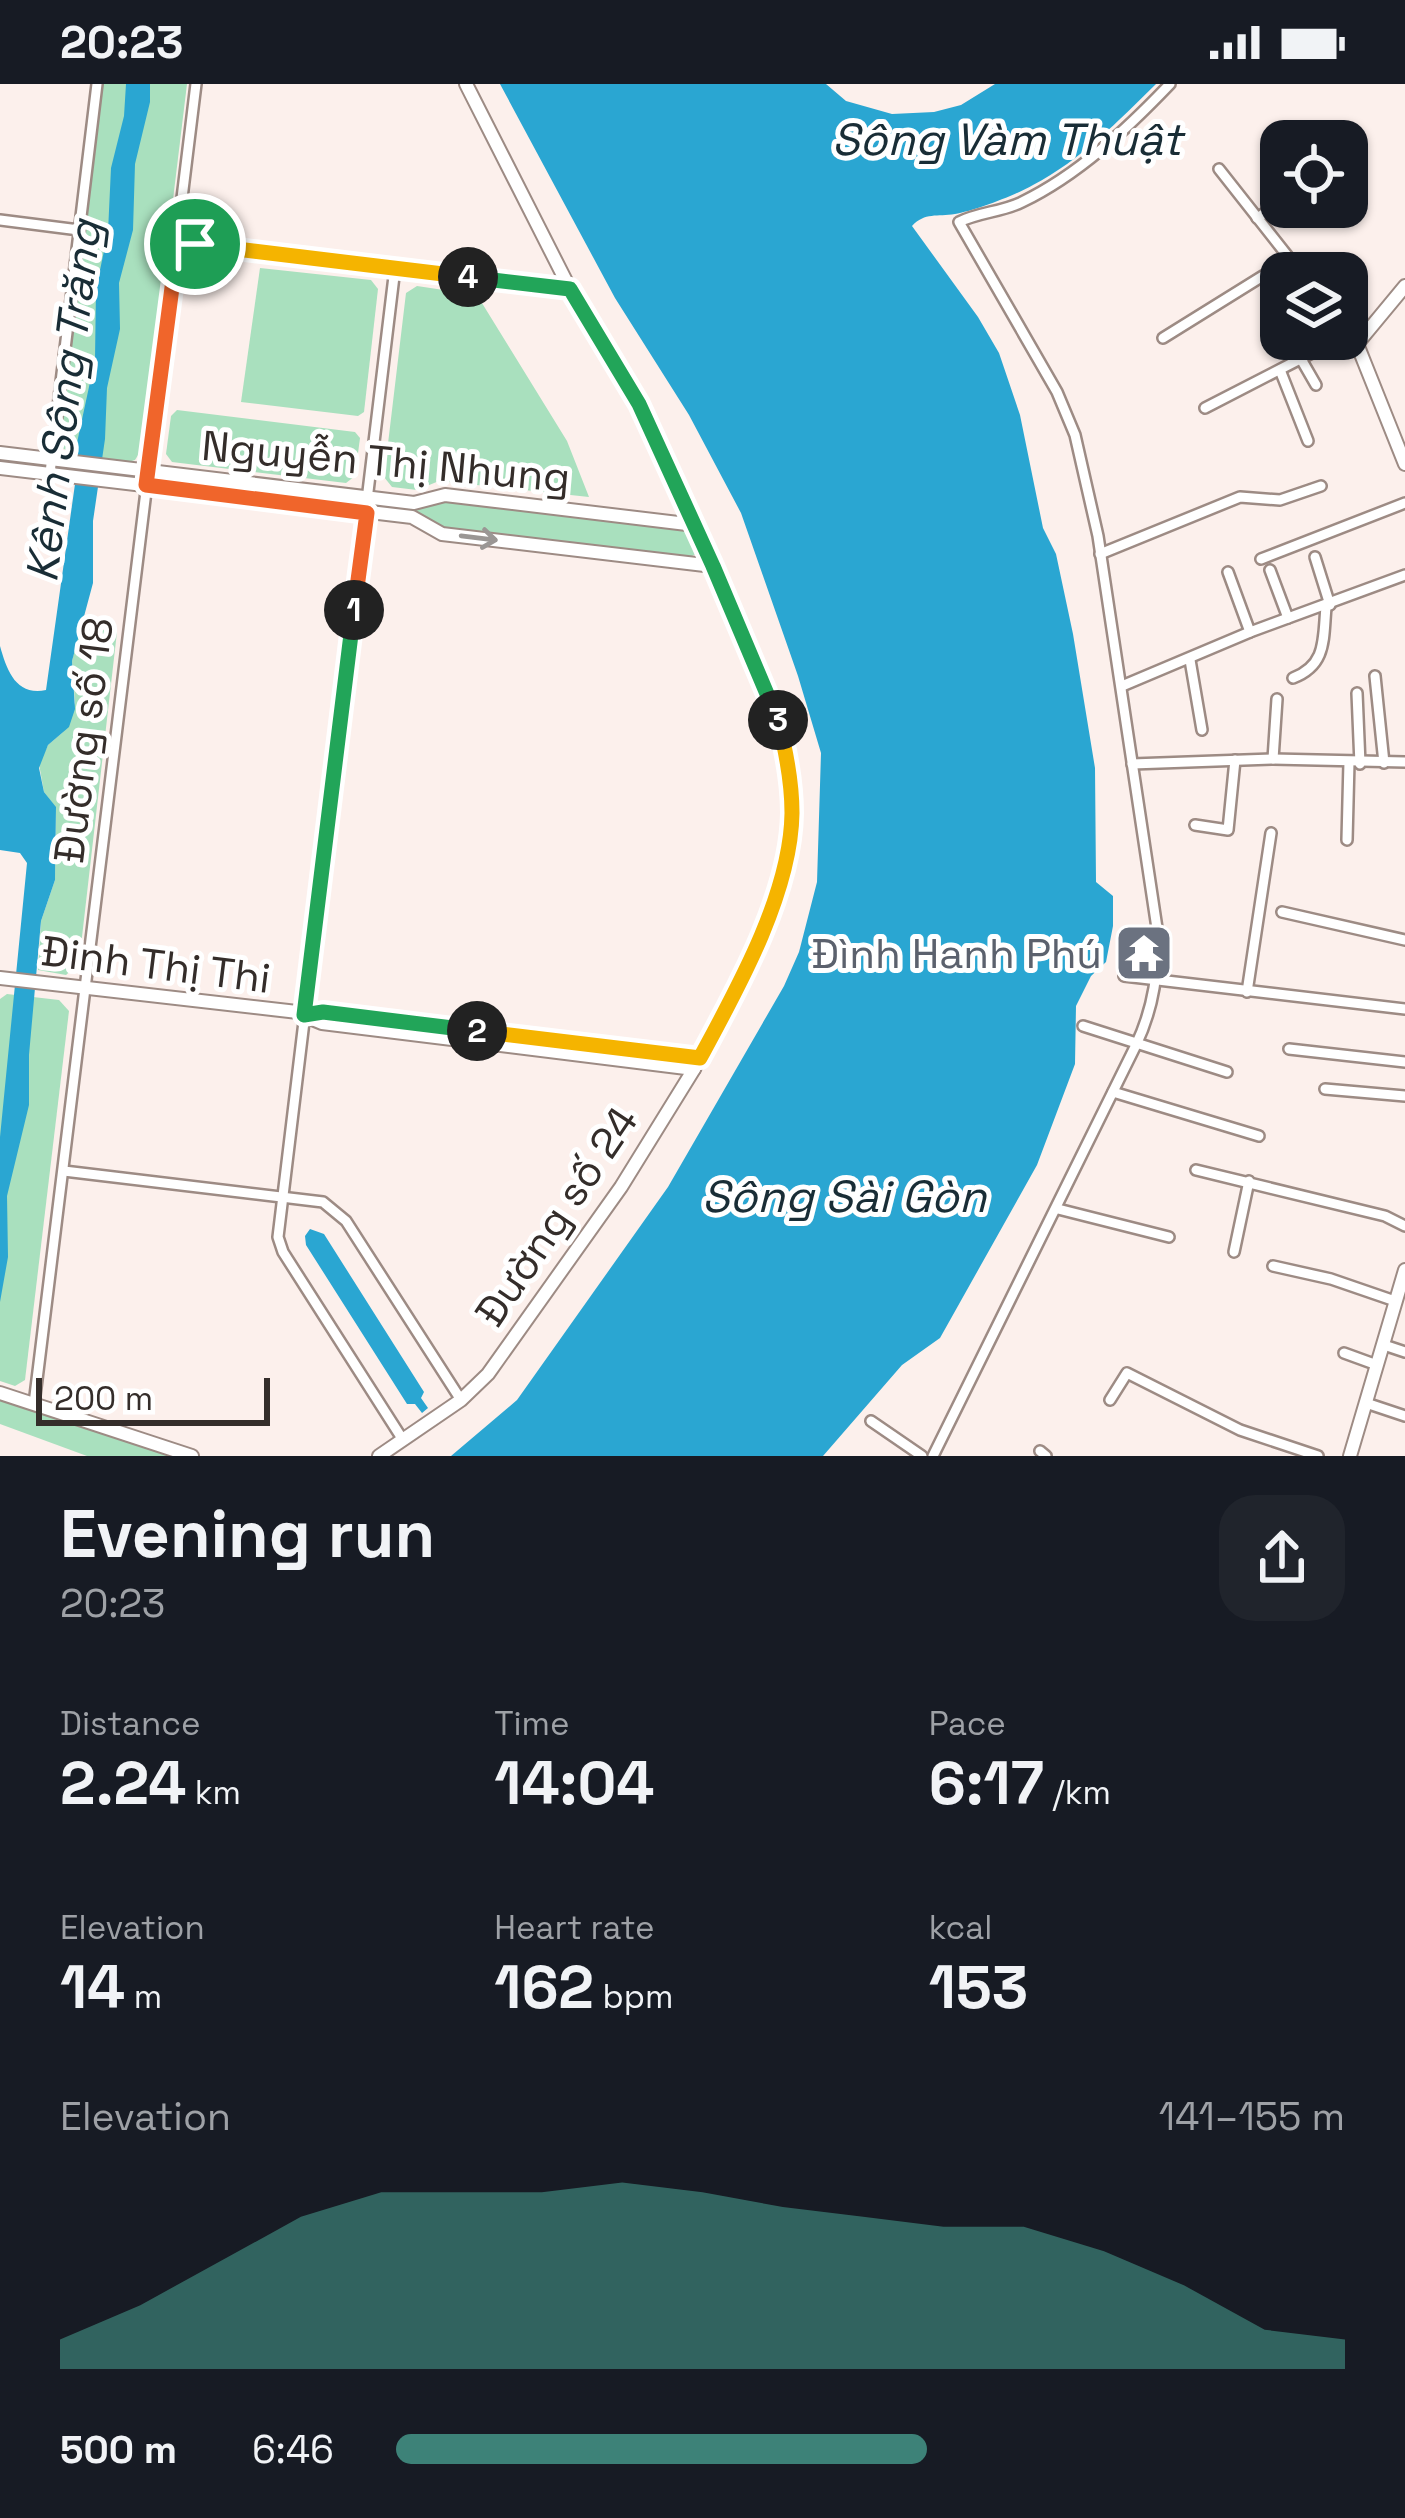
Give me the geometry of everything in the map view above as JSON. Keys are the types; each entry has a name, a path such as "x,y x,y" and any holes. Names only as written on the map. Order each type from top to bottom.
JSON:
{"street":[{"path":"51,466 97,84"},
{"name":"Đường số 18","path":"34,1404 196,84"},
{"name":"Đường số 24","path":"379,1456 461,1400 488,1374 621,1187 697,1063 758,939 781,876 792,814 788,765 773,703 695,525 639,404 570,289 466,84"},
{"path":"934,1456 1136,1046 1156,982 1157,928 1100,554 1076,435 1057,392 959,222 1011,207 1052,186 1119,134 1170,84"},
{"path":"1219,169 1260,216"},
{"path":"0,220 79,230"},
{"path":"178,242 570,289"},
{"path":"395,268 278,1238 403,1440"},
{"path":"1163,338 1260,278"},
{"path":"1368,318 1405,286"},
{"path":"1205,409 1299,360"},
{"path":"1302,360 1316,385"},
{"path":"1359,360 1404,460"},
{"path":"1280,370 1308,441"},
{"name":"Nguyễn Thị Nhung","path":"0,453 70,469 368,506 412,518 442,534 713,566"},
{"name":"Nguyễn Thị Nhung","path":"0,468 51,466"},
{"path":"1100,554 1240,497 1280,500 1322,486"},
{"name":"Nguyễn Thị Nhung","path":"368,506 445,495 695,525"},
{"path":"1261,559 1405,503"},
{"path":"1293,678 1321,659 1328,606 1316,557"},
{"path":"1270,570 1288,618"},
{"path":"1228,572 1250,632"},
{"path":"1121,686 1405,575"},
{"path":"1190,660 1202,730"},
{"path":"1375,676 1384,763"},
{"path":"1347,840 1357,693"},
{"path":"1273,759 1277,699"},
{"path":"1132,764 1273,759 1405,762"},
{"path":"1195,825 1228,830 1234,760"},
{"path":"1247,992 1270,832"},
{"path":"1282,912 1405,940"},
{"path":"1124,976 1405,1009"},
{"name":"Đinh Thị Thi","path":"5,979 304,1015 322,1023 697,1063"},
{"path":"1083,1026 1227,1072"},
{"path":"1289,1049 1405,1062"},
{"path":"1325,1089 1405,1096"},
{"path":"1113,1093 1259,1136"},
{"path":"1196,1170 1385,1216 1405,1226"},
{"path":"64,1171 323,1202 339,1212 461,1400"},
{"path":"1234,1252 1249,1181"},
{"path":"1058,1209 1168,1237"},
{"path":"1274,1265 1395,1301"},
{"path":"1350,1456 1405,1270"},
{"path":"1384,1346 1405,1352"},
{"path":"1344,1353 1377,1365"},
{"path":"1110,1400 1127,1373 1240,1430 1318,1456"},
{"path":"0,1393 192,1456"},
{"path":"1366,1402 1405,1416"},
{"path":"871,1421 922,1456"}],"green space":[{"path":"102,84 187,84 143,447 135,460 117,463 83,458 59,444"},
{"path":"260,268 371,280 378,289 364,412 358,416 241,402"},
{"path":"417,286 477,295 567,441 589,497 439,481 417,490 392,487 384,477 406,293"},
{"path":"177,410 355,432 360,438 355,476 346,483 172,462 166,454 171,416"},
{"path":"447,500 686,529 698,553 688,558 443,529 396,509"},
{"path":"80,627 117,632 79,963 66,975 38,970 41,921 55,880 56,808 44,792 39,764 48,745 63,732 75,703 72,661"},
{"path":"7,994 59,1000 69,1011 25,1380 15,1386 0,1381 0,999"},
{"path":"0,1399 174,1456 87,1456 0,1424"}],"water":[{"path":"126,84 150,84 150,102 135,164 133,230 119,283 120,329 107,388 93,521 93,583 72,661 75,709 69,727 48,745 39,768 44,792 56,807 55,880 41,921 29,1105 7,1196 8,1257 0,1302 0,1137 27,863 20,853 0,850 0,646 20,685 46,690 75,484 75,452 95,359 96,289 108,232 111,168 124,116"},
{"name":"Sông Sài Gòn","path":"500,84 826,84 846,101 892,114 961,105 995,84 1156,84 1051,175 995,202 927,217 912,226 999,353 1020,415 1043,528 1056,554 1073,634 1095,768 1096,882 1113,896 1113,926 1106,962 1091,976 1076,1006 1075,1064 1037,1165 940,1338 902,1365 823,1456 451,1456 517,1400 668,1187 784,986 799,952 817,882 821,753 741,513 689,415 615,298"},
{"path":"310,1229 324,1234 424,1392 421,1398 428,1408 422,1413 415,1404 407,1404 306,1245"}],"place":[{"name":"Đình Hanh Phú","path":"1144,953"}],"route":[{"path":"178,242 195,244 570,289 654,435 773,703 786,750 792,814 781,876 758,939 700,1058 323,1012 304,1015 367,513 146,485 178,242"}],"water label":[{"name":"Sông Vàm Thuật","path":"1007,139"},
{"name":"Kênh Sông Trăng","path":"63,401"}]}
